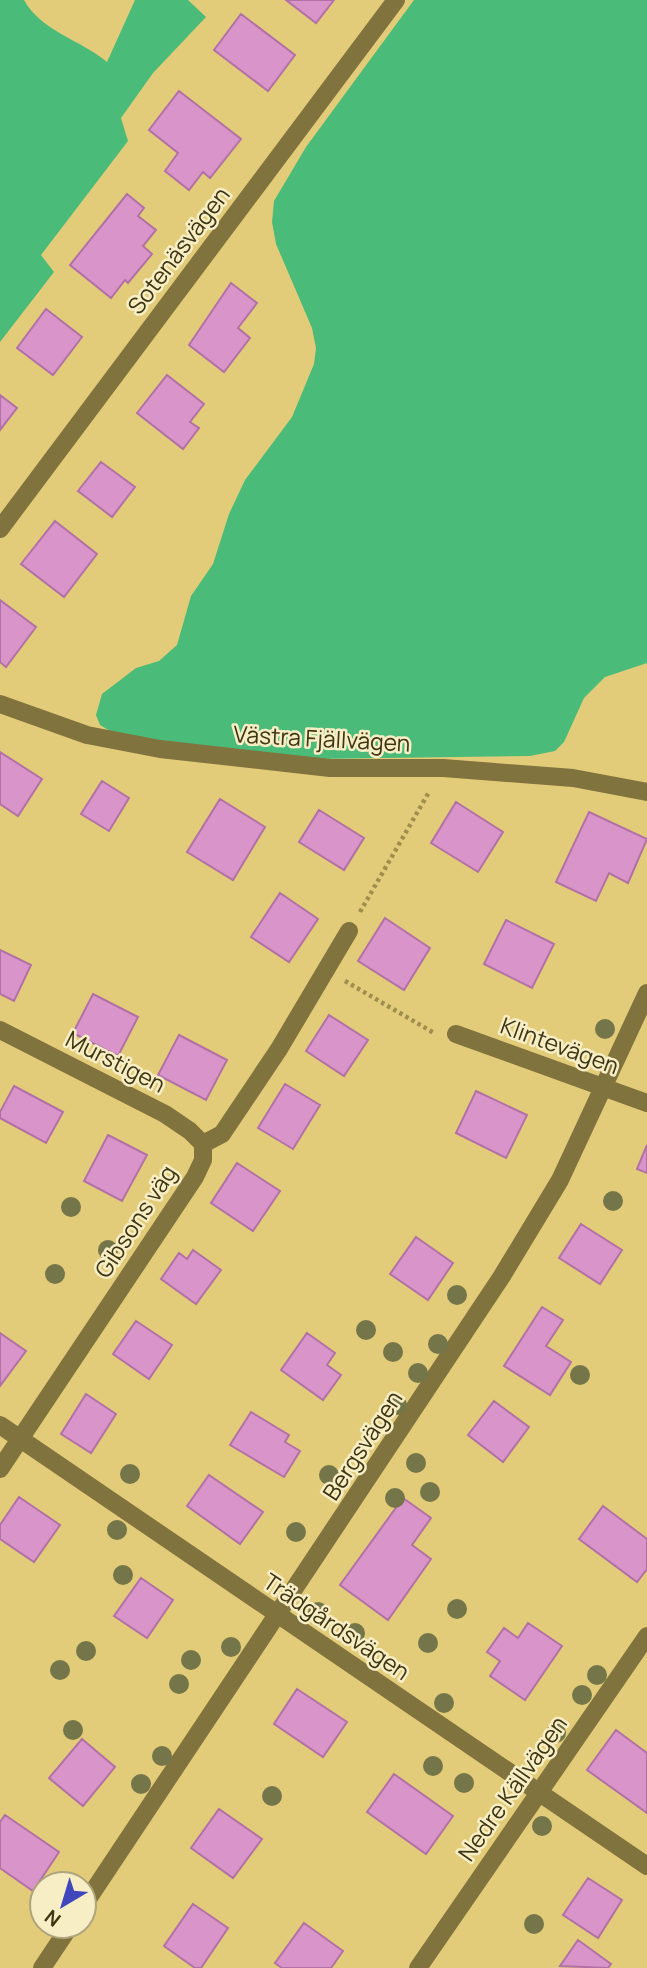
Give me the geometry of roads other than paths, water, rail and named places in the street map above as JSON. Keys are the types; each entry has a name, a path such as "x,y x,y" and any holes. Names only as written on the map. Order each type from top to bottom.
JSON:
{"street":[{"name":"Sotenäsvägen","path":"0,528 396,0"},
{"name":"Västra Fjällvägen","path":"0,704 87,735 160,750 330,768 443,768 573,778 647,792"},
{"path":"204,1144 222,1134 349,931"},
{"name":"Bergsvägen","path":"98,1884 502,1276 560,1180 647,993"},
{"name":"Murstigen","path":"0,1030 165,1114 204,1144"},
{"name":"Klintevägen","path":"456,1034 647,1103"},
{"name":"Gibsons väg","path":"0,1469 195,1178 203,1160 204,1144"},
{"name":"Trädgårdsvägen","path":"0,1425 647,1866"},
{"name":"Nedre Källvägen","path":"418,1968 647,1636"},
{"path":"42,1968 61,1940"}]}
